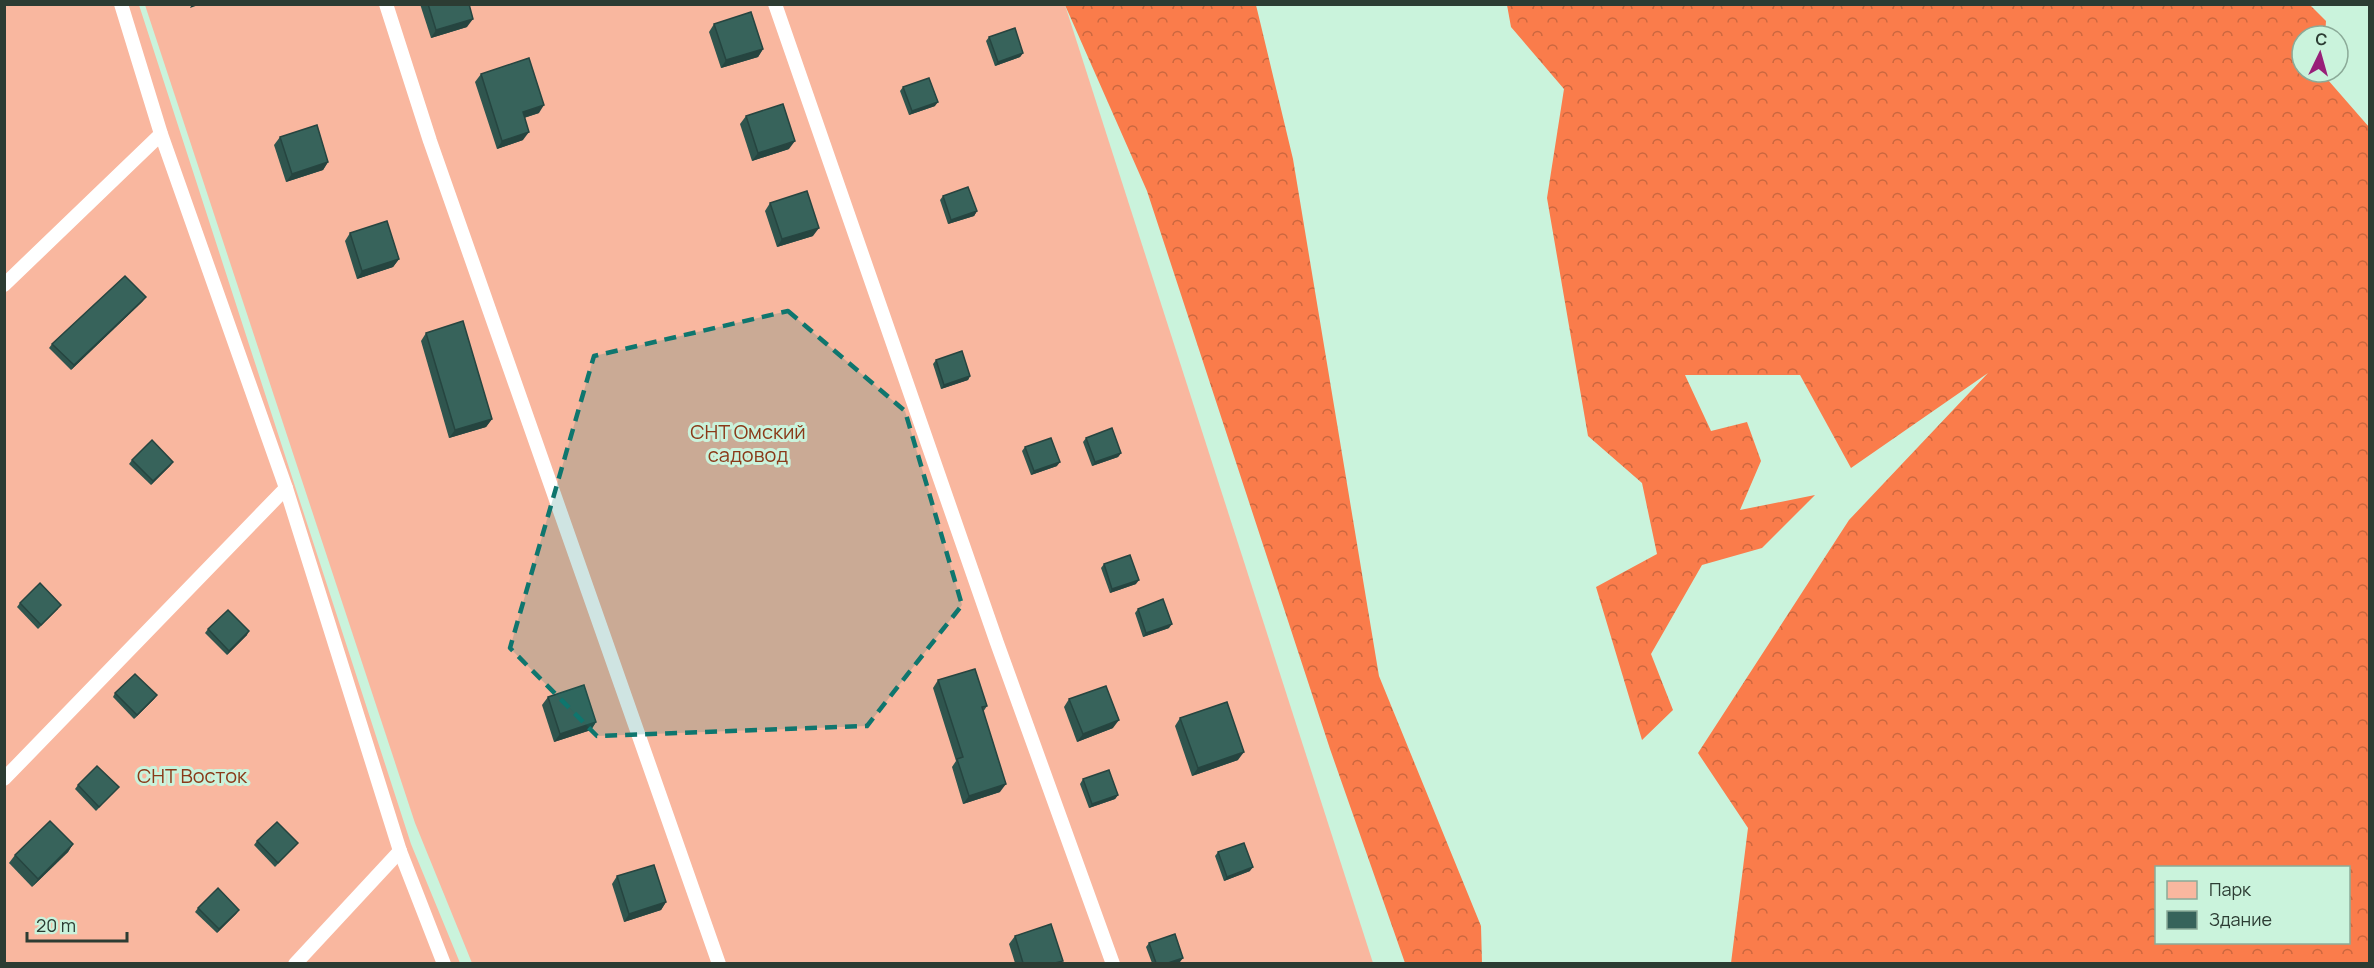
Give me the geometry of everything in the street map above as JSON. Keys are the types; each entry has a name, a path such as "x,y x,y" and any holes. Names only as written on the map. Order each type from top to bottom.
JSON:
{"lane":[{"path":"121,4 161,134 286,488 399,851 444,963"},
{"path":"386,4 485,299 719,963"},
{"path":"775,4 993,632 1113,963"},
{"path":"4,285 161,134"},
{"path":"4,779 286,488"},
{"path":"295,963 399,851"}],"highlighted area":[{"path":"788,311 905,411 962,605 867,726 597,736 510,648 594,356"}],"green space":[{"name":"СНТ Восток","path":"5,5 139,5 411,844 460,963 5,964"},
{"name":"СНТ Омский садовод","path":"145,5 1065,5 1373,963 472,963 415,823"},
{"path":"1065,5 1256,5 1293,159 1379,676 1481,926 1482,963 1405,963 1330,749 1147,191"},
{"path":"1507,5 2310,5 2326,21 2326,24 2290,24 2290,84 2331,84 2369,127 2369,963 1731,963 1748,828 1698,753 1849,520 1988,373 1851,468 1800,375 1685,375 1711,431 1747,422 1761,461 1740,510 1815,495 1762,548 1702,565 1651,654 1673,710 1642,740 1596,587 1657,554 1642,483 1588,436 1547,198 1564,89 1511,27"}],"building":[{"path":"428,4 469,4 473,19 436,30"},
{"path":"751,12 763,49 726,60 714,24"},
{"path":"1015,28 1023,53 998,62 989,37"},
{"path":"529,58 544,105 523,112 529,132 502,141 481,74"},
{"path":"929,78 938,102 912,111 903,87"},
{"path":"783,104 795,141 758,153 746,116"},
{"path":"317,125 328,162 292,174 280,137"},
{"path":"968,187 977,211 951,220 943,196"},
{"path":"807,191 819,228 782,239 770,203"},
{"path":"387,221 399,259 362,271 350,233"},
{"path":"125,276 146,297 74,365 52,344"},
{"path":"463,321 492,419 455,430 426,333"},
{"path":"962,351 970,376 944,385 936,360"},
{"path":"1112,428 1121,453 1095,462 1086,438"},
{"path":"1051,438 1060,462 1034,471 1025,447"},
{"path":"152,440 173,462 153,481 132,460"},
{"path":"1130,555 1139,580 1112,589 1104,564"},
{"path":"40,583 61,605 41,625 20,603"},
{"path":"1163,599 1172,624 1146,633 1138,609"},
{"path":"228,610 249,631 229,651 208,629"},
{"path":"975,669 987,706 982,707 1006,784 969,796 957,759 963,757 938,680"},
{"path":"135,674 157,695 137,715 115,693"},
{"path":"584,685 596,722 560,734 548,697"},
{"path":"1106,686 1119,720 1083,734 1069,699"},
{"path":"1227,702 1244,752 1198,768 1180,718"},
{"path":"97,766 119,787 99,807 78,785"},
{"path":"1109,770 1118,795 1092,804 1083,779"},
{"path":"50,821 73,844 38,879 15,855"},
{"path":"277,822 298,843 278,863 257,841"},
{"path":"1244,843 1253,867 1227,877 1218,852"},
{"path":"654,865 666,902 629,914 617,876"},
{"path":"218,888 239,910 219,929 198,908"},
{"path":"1051,924 1063,961 1023,963 1015,936"},
{"path":"1175,934 1183,958 1168,963 1156,963 1149,943"}]}
